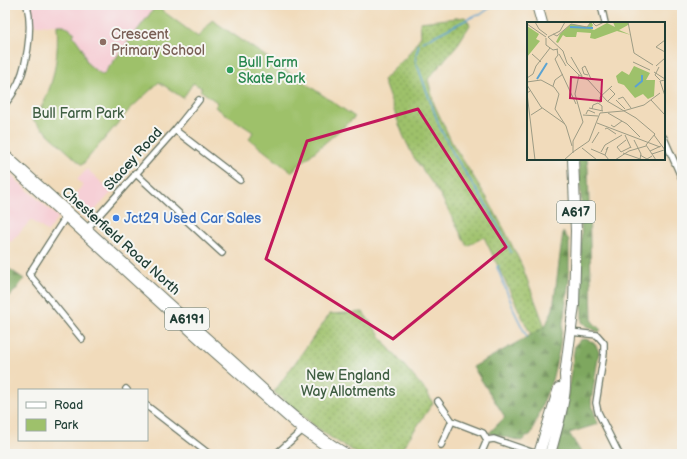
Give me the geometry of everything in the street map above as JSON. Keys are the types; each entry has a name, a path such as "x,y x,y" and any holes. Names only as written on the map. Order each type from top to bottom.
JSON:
{"highway":[{"path":"537,5 542,22"},
{"name":"A617","path":"538,454 560,383 564,375 571,332 574,305 576,231 572,160"},
{"name":"A617","path":"550,454 566,384 564,375"}],"main road":[{"name":"Chesterfield Road North","path":"5,154 156,296 238,370 336,454"},
{"name":"Chesterfield Road North","path":"6,163 68,214"},
{"name":"Chesterfield Road North","path":"305,428 348,454"}],"street":[{"path":"5,104 15,90 26,62 29,27 27,5"},
{"path":"601,5 605,22"},
{"name":"Stacey Road","path":"85,230 175,130 199,100"},
{"path":"175,130 240,180"},
{"path":"665,140 682,179"},
{"path":"135,173 222,253"},
{"path":"68,214 29,274 82,339"},
{"path":"571,332 597,335 604,343 604,353 596,403 598,412 619,454"},
{"path":"438,401 452,421 483,433 487,440"},
{"path":"148,407 208,454"},
{"path":"441,445 452,421"},
{"path":"276,454 305,428"},
{"path":"487,440 494,439 538,454"},
{"path":"481,454 487,440"}],"highlighted area":[{"path":"418,109 506,247 393,339 266,259 307,141"}],"shaded area":[{"name":"Crescent Primary School","path":"31,5 156,6 103,75 95,71 87,63 82,48 64,25 34,25"},
{"path":"87,169 112,192 87,219 68,202 83,185 77,180"},
{"path":"5,170 58,217 48,232 31,220 11,242 5,239"}],"green space":[{"name":"Bull Farm Park","path":"156,6 198,37 212,20 355,117 291,172 249,139 253,132 215,107 218,103 200,90 202,88 193,83 183,98 159,82 129,110 82,165 33,120 40,110 51,85 57,56 57,25 64,25 75,33 73,35 82,48 87,63 103,75"},
{"path":"465,17 470,25 458,44 428,79 434,104 452,143 487,198 522,266 545,327 531,335 484,237 467,246 441,196 413,156 403,135 383,80 408,55 421,36 420,22"},
{"path":"578,160 587,160 592,321 601,330 598,332 582,322 581,197"},
{"path":"563,232 569,240 569,280 559,351 552,380 531,434 521,441 489,433 505,417 473,367 545,327 553,309"},
{"path":"5,266 24,279 5,301"},
{"name":"New England Way Allotments","path":"363,312 388,347 426,391 433,403 398,454 358,454 330,437 311,423 274,392 330,314"},
{"path":"585,339 594,343 599,352 591,402 598,424 569,433 582,454 556,454 562,431 575,345 580,340"}],"waterway":[{"path":"422,42 474,16 480,15 494,5"},
{"path":"582,5 593,6"},
{"path":"419,44 416,62 440,128 454,155 492,214 511,252"},
{"path":"499,266 497,267 516,315 527,337"}],"place":[{"name":"Crescent Primary School","path":"103,42"},
{"name":"Bull Farm Skate Park","path":"230,70"},
{"name":"Jct29 Used Car Sales","path":"116,218"}]}
